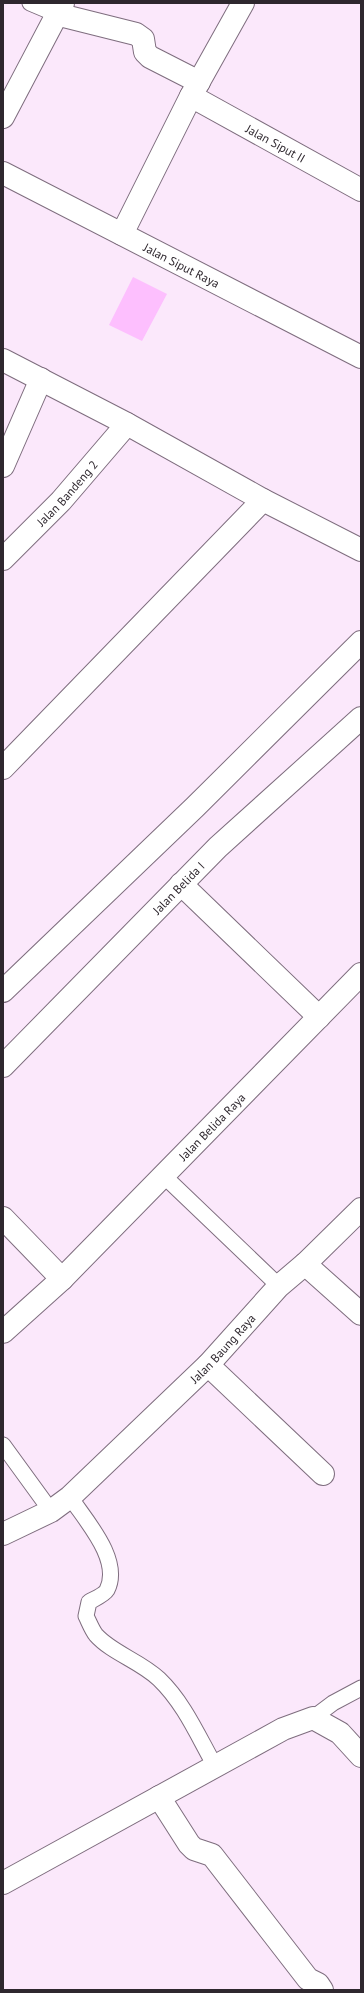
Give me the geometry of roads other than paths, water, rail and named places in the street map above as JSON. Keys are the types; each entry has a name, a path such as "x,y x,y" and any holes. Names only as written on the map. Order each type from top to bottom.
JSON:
{"street":[{"path":"122,234 195,89 243,3"},
{"name":"Jalan Siput II","path":"60,9 136,34 142,39 145,52 150,57 195,89 361,190"},
{"path":"3,117 60,9"},
{"name":"Jalan Siput Raya","path":"3,172 361,357"},
{"path":"3,360 41,378 263,500 361,550"},
{"path":"3,466 41,378"},
{"name":"Jalan Bandeng 2","path":"3,559 61,501 127,424"},
{"path":"3,768 263,500"},
{"path":"3,991 196,807 361,642"},
{"name":"Jalan Belida I","path":"3,1066 218,846 361,718"},
{"path":"181,884 319,1017"},
{"name":"Jalan Belida Raya","path":"3,1332 62,1279 361,974"},
{"name":"Jalan Baung Raya","path":"3,1534 51,1511 76,1491 208,1365 279,1286 305,1264 361,1209"},
{"path":"3,1218 62,1279"},
{"path":"305,1264 361,1314"},
{"path":"208,1365 323,1474"},
{"path":"3,1883 283,1729 313,1718 340,1733 361,1756"},
{"path":"159,1797 189,1844 194,1849 212,1855 308,1979 318,1984 322,1990"}],"lane":[{"path":"30,3 60,9"},
{"path":"164,1176 279,1286"},
{"path":"3,1445 51,1511"},
{"path":"76,1491 108,1555 111,1574 106,1591 89,1602 86,1616 96,1634 112,1647 149,1670 181,1704 215,1766"},
{"path":"313,1718 333,1703 361,1688"}]}
